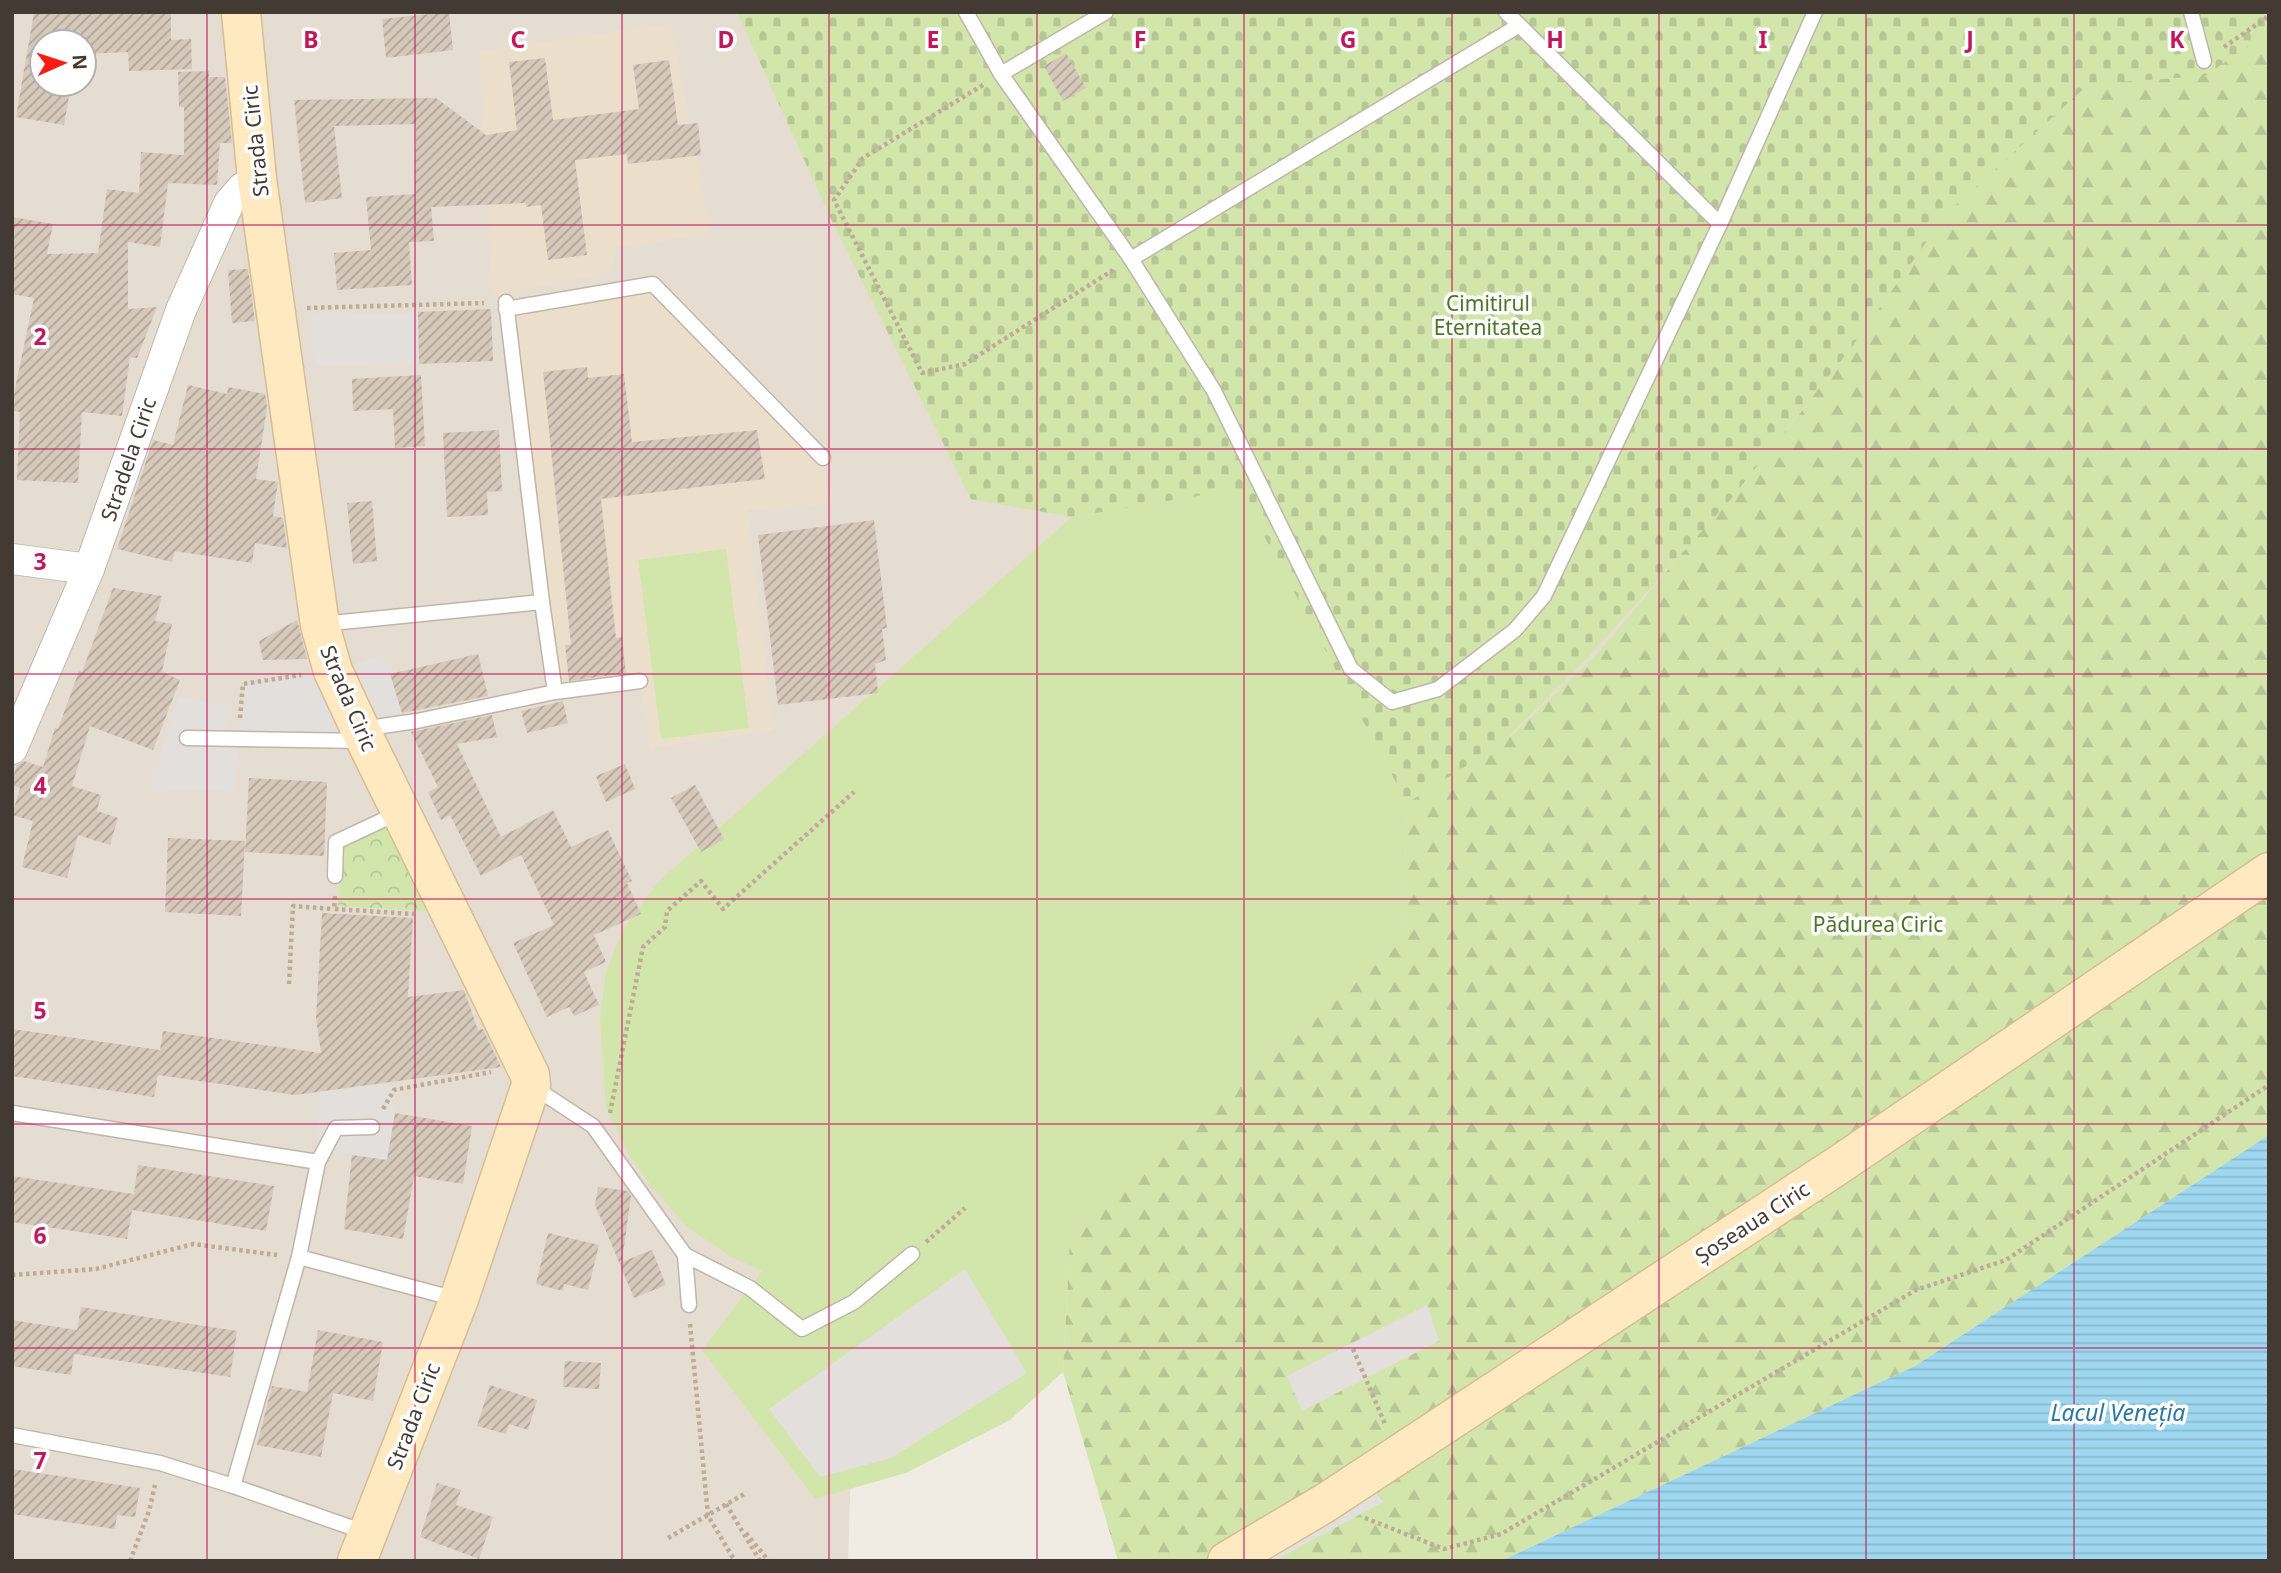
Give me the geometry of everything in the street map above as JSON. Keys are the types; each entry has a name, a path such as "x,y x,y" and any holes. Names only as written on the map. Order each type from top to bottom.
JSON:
{"street":[{"name":"Strada Ciric","path":"241,12 257,180 277,303 320,625 333,671 528,1075 458,1299 362,1547"},
{"name":"Stradela Ciric","path":"12,749 89,569 181,310 229,203 242,188 257,180"},
{"path":"12,559 89,569"},
{"name":"Șoseaua Ciric","path":"1227,1561 1325,1503 1843,1162 2269,872"}],"lane":[{"path":"965,12 1001,74 1131,259 1214,391 1352,669 1392,702 1438,689 1515,630 1544,596 1720,224 1815,12"},
{"path":"1001,74 1106,12"},
{"path":"1506,12 1720,224"},
{"path":"2191,12 2204,61"},
{"path":"1131,259 1518,26"},
{"path":"555,692 541,602 506,305 653,284 823,458"},
{"path":"320,625 541,602"},
{"path":"187,738 363,735 555,692 640,681"},
{"path":"335,876 336,842 401,811"},
{"path":"528,1075 593,1126 685,1255 750,1288 802,1329 854,1302 912,1254"},
{"path":"12,1113 318,1162"},
{"path":"233,1486 299,1257 318,1162 335,1128 372,1127"},
{"path":"685,1255 689,1305"},
{"path":"299,1257 458,1299"},
{"name":"Strada Ciric","path":"12,1435 160,1463 233,1486 362,1547"}],"path":[{"path":"2204,61 2269,16"},
{"path":"1001,74 863,158 834,200 922,373 965,364 1131,259"},
{"path":"277,303 299,301 301,308 506,305"},
{"path":"238,738 243,684 333,671"},
{"path":"593,1126 610,1112 643,947 665,927 667,911 701,881 723,909 854,792"},
{"path":"334,909 335,876"},
{"path":"289,984 293,906 453,917"},
{"path":"372,1127 394,1090 528,1075"},
{"path":"1325,1503 1444,1549 1501,1534 1916,1290 2006,1260 2269,1085"},
{"path":"912,1254 965,1208"},
{"path":"12,1275 96,1269 193,1244 299,1257"},
{"path":"689,1305 708,1516 735,1561"},
{"path":"1353,1349 1398,1454"},
{"path":"130,1561 149,1511 160,1463"},
{"path":"668,1538 746,1493"},
{"path":"726,1504 760,1561"},
{"path":"736,1521 769,1561"}],"shaded area":[{"path":"12,12 2231,12 1471,936 1012,1315 855,1345 848,1561 12,1561"},
{"path":"670,24 711,234 616,247 609,273 493,296 479,51"},
{"path":"653,284 823,458 830,504 747,510 773,730 650,748 640,682 555,692 506,309"},
{"path":"418,312 419,364 315,366 311,317"},
{"path":"384,655 407,731 365,741 238,739 234,792 151,788 178,697 228,705 226,739 238,738 243,684 333,671"},
{"path":"393,1084 395,1113 387,1160 317,1150 320,1091"},
{"path":"965,1269 1027,1373 891,1458 820,1477 769,1409"},
{"path":"1427,1305 1439,1341 1302,1411 1287,1376"},
{"path":"1366,1475 1383,1502 1274,1561 1227,1561"}],"green space":[{"name":"Cimitirul Eternitatea","path":"737,12 2269,12 2269,31 2205,76 2089,84 1947,213 1851,348 1730,500 1582,664 1501,744 1407,803 1239,489 1072,517 971,499 832,221"},
{"name":"Pădurea Ciric","path":"2269,30 2269,1135 1915,1366 1501,1561 1118,1561 1063,1372 1070,1240 1403,940 1407,803 1512,735 1595,656 1802,411 1959,196 2096,75"},
{"path":"1239,488 1407,803 1403,940 1070,1240 1063,1372 1010,1420 906,1473 815,1499 702,1350 762,1271 730,1256 687,1227 651,1186 628,1153 606,1107 600,1020 606,972 623,929 659,881 1072,517"},
{"path":"726,549 749,728 661,739 638,560"},
{"path":"398,818 445,912 338,906 341,843"}],"water":[{"name":"Lacul Veneția","path":"2269,1135 2269,1561 1501,1561 1915,1366"}],"building":[{"path":"34,12 171,12 171,40 191,39 192,69 129,71 128,52 98,53 98,28 31,28"},
{"path":"449,12 453,50 386,58 382,19"},
{"path":"28,47 28,98 69,98 64,125 16,117"},
{"path":"1066,53 1086,88 1063,101 1044,66"},
{"path":"545,58 553,120 639,109 633,65 669,60 678,125 698,123 701,155 628,164 627,154 575,160 587,255 548,260 541,205 526,207 526,203 431,207 434,241 409,242 412,285 337,290 334,253 371,250 366,197 415,194 416,124 334,126 342,198 305,203 294,100 436,98 486,135 517,130 509,62"},
{"path":"209,71 209,77 225,77 232,143 220,143 217,185 168,183 160,247 128,242 128,309 157,307 137,358 130,357 122,416 82,412 78,483 17,480 20,412 12,411 12,403 34,298 12,294 12,217 53,224 47,254 98,253 107,189 139,193 141,152 184,155 184,107 179,107 178,72"},
{"path":"248,269 255,321 232,323 228,270"},
{"path":"491,309 493,361 419,364 418,312"},
{"path":"587,367 588,378 624,374 632,442 757,430 765,479 601,499 616,638 622,637 626,673 569,681 565,645 571,645 543,372"},
{"path":"421,375 425,446 395,448 393,409 353,411 352,379"},
{"path":"188,385 227,394 228,387 265,394 267,408 256,479 278,482 273,516 283,518 287,548 255,543 252,563 175,551 172,562 117,549 153,440 173,445"},
{"path":"499,430 502,491 487,492 488,515 447,517 443,433"},
{"path":"372,501 377,561 353,564 347,503"},
{"path":"874,520 887,628 882,629 886,660 875,664 878,693 778,705 758,535"},
{"path":"113,588 162,596 155,621 172,624 162,672 180,680 153,750 90,726 72,786 101,795 97,811 118,818 110,845 78,835 67,878 22,867 33,821 12,815 20,788 12,785 12,781 17,765 24,761 43,767 55,728 58,729 79,671 82,672"},
{"path":"297,620 307,659 263,660 259,641"},
{"path":"478,654 488,696 402,713 390,674"},
{"path":"563,701 568,723 527,733 521,711"},
{"path":"492,715 497,737 457,744 501,837 553,810 571,847 608,830 632,881 627,883 641,914 594,935 606,962 584,972 599,1005 574,1016 569,1007 547,1017 513,943 554,925 521,855 481,876 450,815 441,820 428,792 438,787 411,732"},
{"path":"625,764 635,789 606,802 596,776"},
{"path":"249,778 327,782 324,856 245,852"},
{"path":"695,785 724,839 701,852 671,798"},
{"path":"168,838 245,841 241,916 165,912"},
{"path":"322,913 413,918 408,997 464,990 478,1030 483,1029 501,1067 295,1095 158,1075 154,1097 12,1076 12,1029 160,1050 163,1031 321,1053 316,1018"},
{"path":"395,1113 472,1126 463,1184 414,1176 403,1239 344,1229 352,1155 387,1160"},
{"path":"138,1165 274,1186 266,1231 132,1210 127,1239 12,1222 12,1176 134,1194"},
{"path":"598,1187 628,1191 631,1196 622,1262 652,1250 666,1285 634,1298 595,1205"},
{"path":"548,1233 599,1245 588,1290 564,1284 563,1291 536,1284"},
{"path":"81,1307 237,1331 230,1377 74,1354 71,1375 12,1366 12,1320 77,1330"},
{"path":"318,1330 383,1342 373,1401 333,1393 321,1457 257,1445 272,1386 307,1392"},
{"path":"565,1361 601,1363 599,1389 563,1387"},
{"path":"490,1385 537,1400 528,1430 509,1424 506,1434 477,1426"},
{"path":"12,1469 140,1488 135,1517 117,1515 115,1529 12,1514"},
{"path":"437,1483 461,1490 456,1505 493,1517 479,1559 420,1537"}]}
